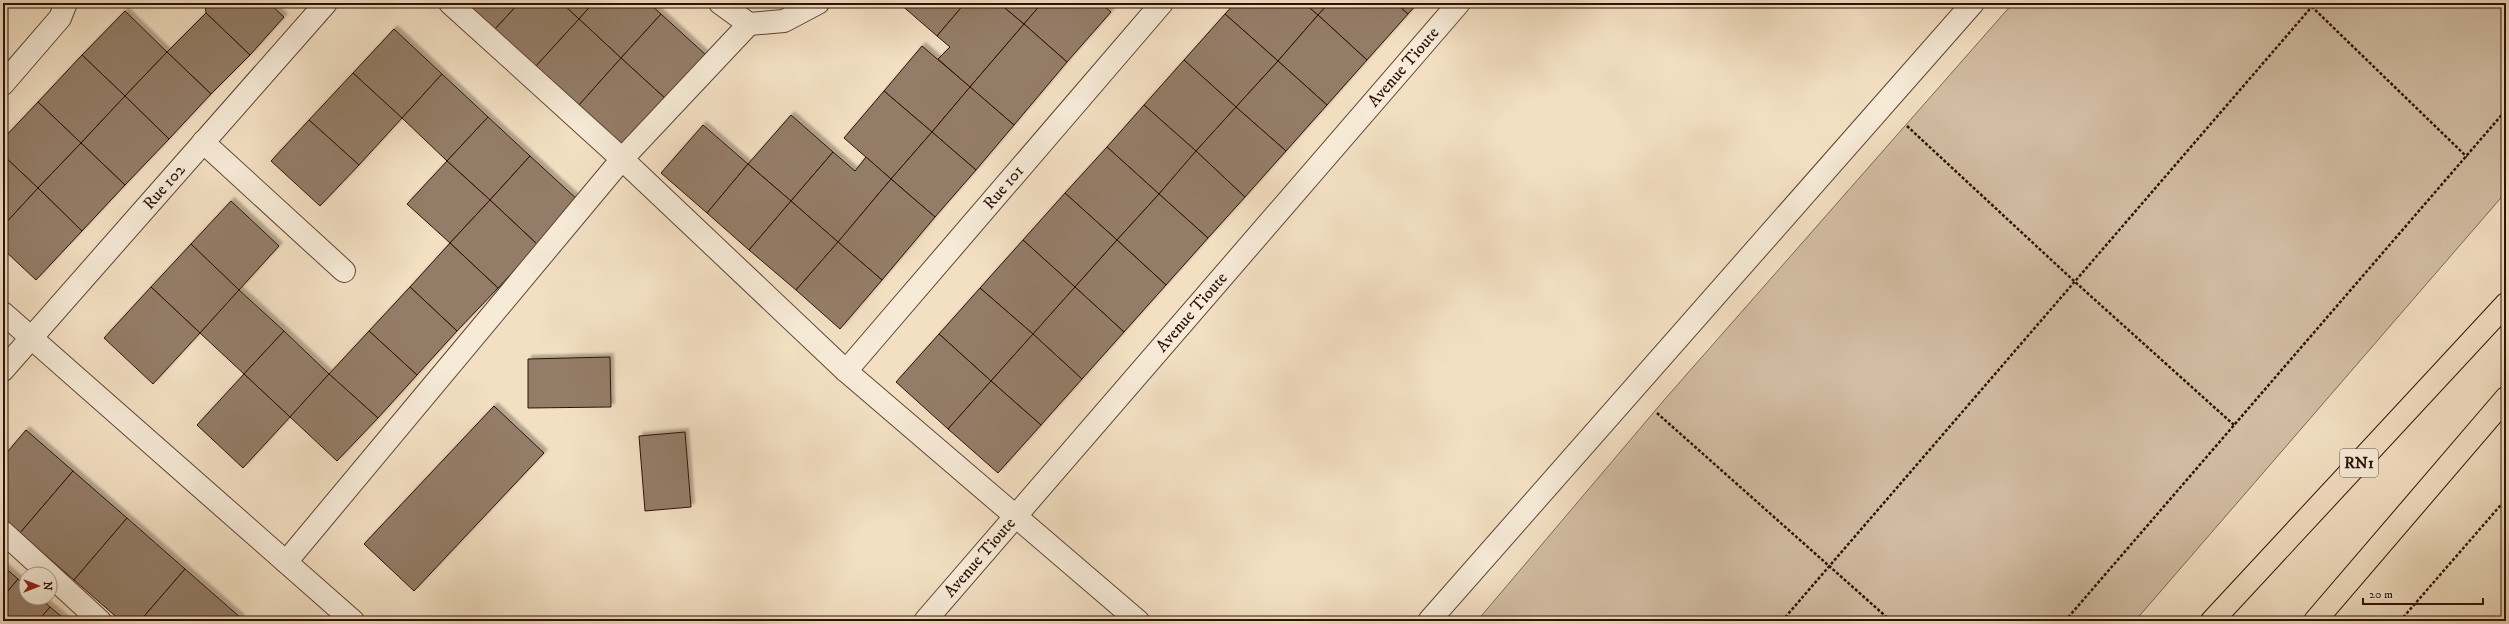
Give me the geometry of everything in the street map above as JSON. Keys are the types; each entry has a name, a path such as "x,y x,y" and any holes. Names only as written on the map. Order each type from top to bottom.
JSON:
{"highway":[{"name":"RN1","path":"2212,621 2506,304"},
{"path":"2315,621 2506,398"}],"street":[{"path":"3,84 60,18 66,3"},
{"name":"Rue 102","path":"3,370 326,3"},
{"path":"450,3 622,159 846,371 1015,518 1138,621"},
{"path":"720,3 749,24 784,21 818,3"},
{"name":"Rue 101","path":"846,371 1162,3"},
{"name":"Avenue Tioute","path":"925,621 1459,3"},
{"path":"1429,621 1633,392 1973,3"},
{"path":"286,562 622,159 749,24"},
{"path":"203,142 344,271"},
{"path":"3,313 353,621"},
{"path":"3,532 40,566"},
{"path":"58,582 100,621"}],"path":[{"path":"2308,3 2467,157"},
{"path":"1782,621 2315,3"},
{"path":"1884,104 2074,281 2234,425"},
{"path":"2065,621 2506,110"},
{"path":"1633,392 1831,566 1891,621"},
{"path":"2400,621 2506,499"}],"shaded area":[{"path":"2013,3 2506,3 2506,192 2135,621 1477,621 1665,399"}],"building":[{"path":"205,3 269,3 284,17 250,55 206,13"},
{"path":"467,3 519,3 495,29"},
{"path":"519,3 562,3 579,19 536,66 495,29"},
{"path":"562,3 593,3 579,19"},
{"path":"593,3 649,3 661,14 621,58 579,19"},
{"path":"899,3 965,3 937,36"},
{"path":"965,3 999,3 1024,24 970,87 938,59 950,47 937,36"},
{"path":"999,3 1042,3 1024,24"},
{"path":"1042,3 1100,3 1111,12 1067,62 1024,24"},
{"path":"1235,3 1304,3 1318,15 1278,61 1225,14"},
{"path":"1304,3 1329,3 1318,15"},
{"path":"1329,3 1396,3 1408,14 1367,60 1318,15"},
{"path":"1396,3 1418,3 1408,14"},
{"path":"125,11 167,52 125,96 82,55"},
{"path":"206,13 250,55 211,94 167,52"},
{"path":"661,14 707,56 667,100 621,58"},
{"path":"1225,14 1278,61 1236,107 1184,60"},
{"path":"1318,15 1367,60 1327,105 1278,61"},
{"path":"579,19 621,58 579,105 536,66"},
{"path":"1024,24 1067,62 1014,125 970,87"},
{"path":"394,29 442,74 402,118 353,73"},
{"path":"922,46 970,87 932,132 884,91"},
{"path":"167,52 211,94 169,139 125,96"},
{"path":"82,55 125,96 81,143 38,102"},
{"path":"621,58 667,100 625,147 579,105"},
{"path":"1184,60 1236,107 1196,151 1144,105"},
{"path":"1278,61 1327,105 1286,151 1236,107"},
{"path":"353,73 402,118 359,165 309,120"},
{"path":"442,74 488,117 447,161 402,118"},
{"path":"970,87 1014,125 976,170 932,132"},
{"path":"884,91 932,132 891,179 844,138"},
{"path":"125,96 169,139 125,185 81,143"},
{"path":"38,102 81,143 38,188 3,155 3,139"},
{"path":"1144,105 1196,151 1159,194 1107,147"},
{"path":"1236,107 1286,151 1245,197 1196,151"},
{"path":"791,115 833,152 791,201 748,164"},
{"path":"488,117 530,156 490,200 447,161"},
{"path":"309,120 359,165 320,206 271,161"},
{"path":"703,125 748,164 707,213 661,173"},
{"path":"932,132 976,170 935,217 891,179"},
{"path":"81,143 125,185 82,231 38,188"},
{"path":"1107,147 1159,194 1117,240 1065,193"},
{"path":"1196,151 1245,197 1208,238 1159,194"},
{"path":"833,152 855,171 866,157 891,179 838,242 791,201"},
{"path":"3,155 38,188 3,226"},
{"path":"530,156 579,201 538,245 490,200"},
{"path":"447,161 490,200 450,243 407,204"},
{"path":"748,164 791,201 749,250 707,213"},
{"path":"891,179 935,217 882,280 838,242"},
{"path":"38,188 82,231 36,280 3,249 3,226"},
{"path":"1065,193 1117,240 1075,287 1023,240"},
{"path":"1159,194 1208,238 1166,285 1117,240"},
{"path":"490,200 538,245 498,288 450,243"},
{"path":"231,201 279,246 239,290 191,244"},
{"path":"791,201 838,242 796,290 749,250"},
{"path":"1023,240 1075,287 1033,334 980,288"},
{"path":"1117,240 1166,285 1124,332 1075,287"},
{"path":"838,242 882,280 840,329 796,290"},
{"path":"450,243 498,288 457,331 410,287"},
{"path":"191,244 239,290 200,333 151,287"},
{"path":"151,287 200,333 153,384 104,338"},
{"path":"410,287 457,331 417,375 369,331"},
{"path":"1075,287 1124,332 1082,379 1033,334"},
{"path":"980,288 1033,334 991,381 939,334"},
{"path":"239,290 284,331 244,374 200,333"},
{"path":"284,331 329,374 290,417 244,374"},
{"path":"369,331 417,375 378,418 329,374"},
{"path":"939,334 991,381 948,429 896,382"},
{"path":"1033,334 1082,379 1041,425 991,381"},
{"path":"610,357 611,407 528,408 528,359"},
{"path":"244,374 290,417 243,468 197,425"},
{"path":"329,374 378,418 337,461 290,417"},
{"path":"991,381 1041,425 998,473 948,429"},
{"path":"494,406 544,453 414,591 364,544"},
{"path":"26,430 73,471 20,533 3,518 3,457"},
{"path":"685,432 691,507 645,511 639,436"},
{"path":"73,471 127,518 74,580 20,533"},
{"path":"127,518 185,569 140,621 121,621 74,580"},
{"path":"3,566 18,579 3,597"},
{"path":"185,569 241,618 238,621 140,621"},
{"path":"18,579 18,606 50,607 38,621 3,621 3,597"},
{"path":"50,607 67,621 38,621"}]}
